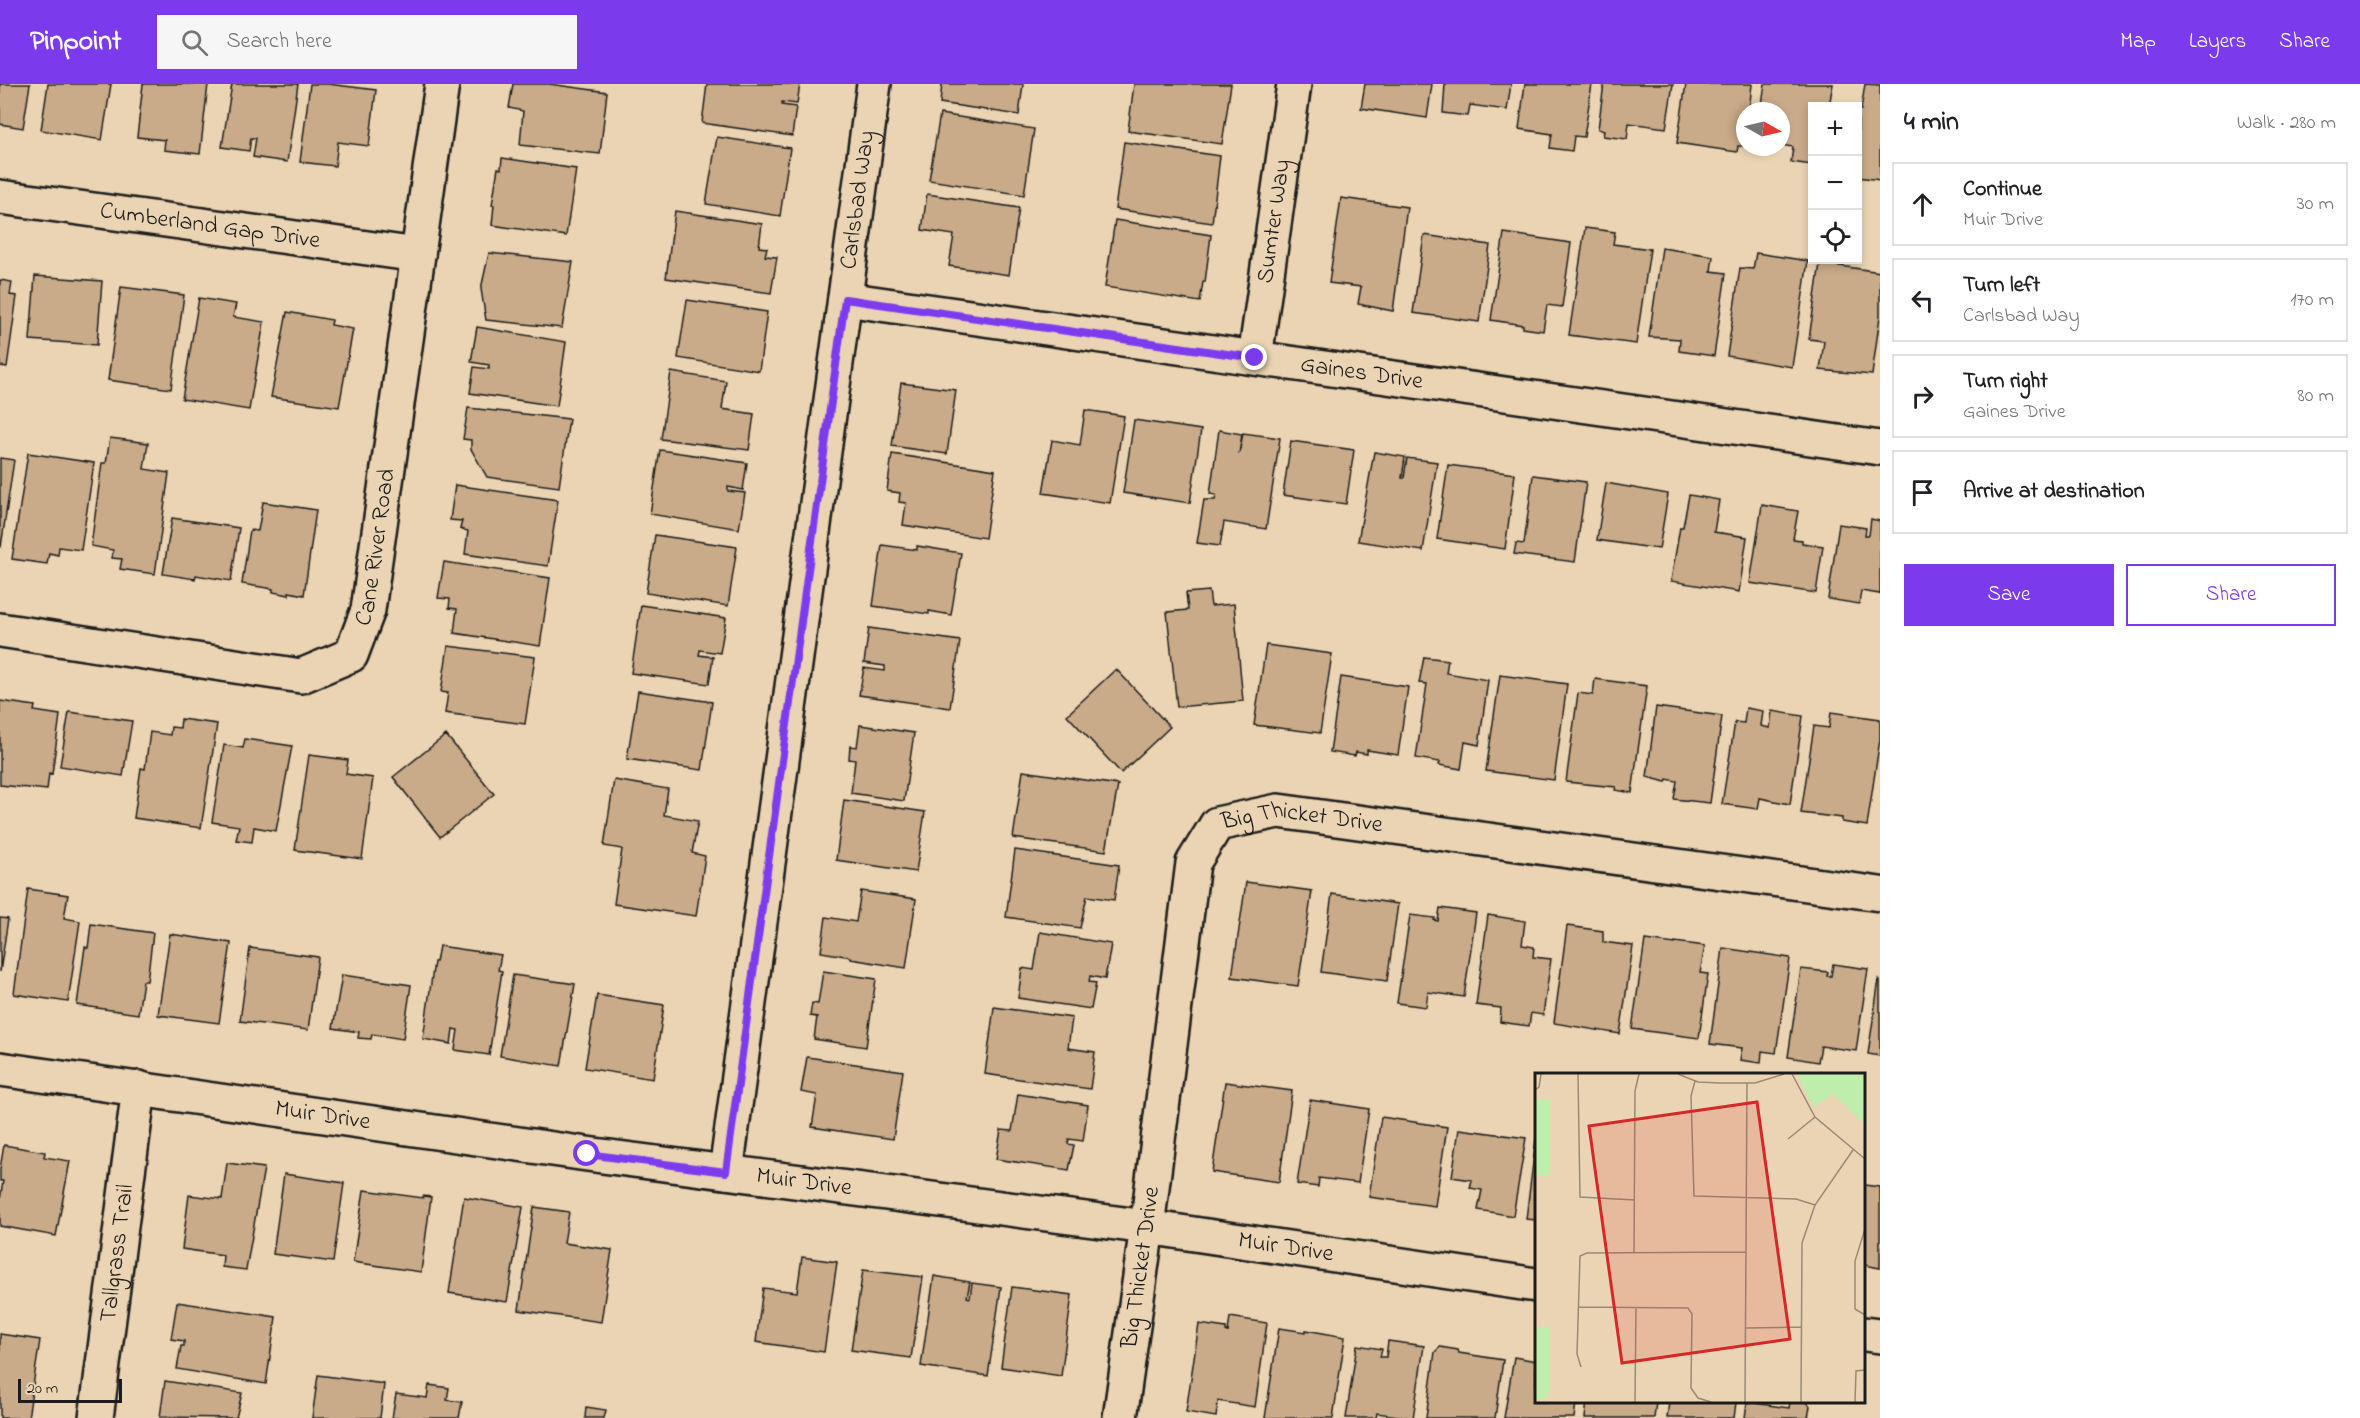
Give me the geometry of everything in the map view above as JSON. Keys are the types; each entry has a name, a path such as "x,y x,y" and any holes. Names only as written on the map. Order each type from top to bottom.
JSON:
{"street":[{"name":"Cane River Road","path":"0,630 301,676 351,655 368,610 442,84"},
{"name":"Carlsbad Way","path":"726,1172 874,84"},
{"name":"Sumter Way","path":"1255,358 1294,84"},
{"name":"Cumberland Gap Drive","path":"0,197 418,255"},
{"name":"Gaines Drive","path":"845,299 1880,448"},
{"name":"Big Thicket Drive","path":"1120,1418 1147,1227 1193,863 1217,824 1278,811 1880,894"},
{"name":"Muir Drive","path":"0,1069 726,1172 1147,1227 1535,1285"},
{"name":"Tallgrass Trail","path":"96,1418 139,1088"},
{"path":"1865,1334 1880,1336"}],"building":[{"path":"0,84 30,84 23,128 0,124"},
{"path":"48,84 111,84 102,140 41,130"},
{"path":"143,84 208,84 200,154 164,150 165,140 137,137"},
{"path":"232,84 298,84 287,162 253,157 256,138 251,138 249,151 222,147"},
{"path":"310,84 376,90 369,146 338,142 335,166 300,162"},
{"path":"513,84 549,84 607,92 600,154 520,145 523,111 509,108"},
{"path":"707,84 800,84 797,104 782,102 782,105 796,107 792,136 702,123"},
{"path":"942,84 1023,84 1019,115 940,103"},
{"path":"1134,84 1231,84 1222,144 1128,131"},
{"path":"1365,84 1432,84 1427,118 1361,108"},
{"path":"1445,84 1511,84 1507,110 1470,105 1468,116 1443,113"},
{"path":"1525,84 1592,84 1584,137 1574,136 1572,151 1550,148 1552,134 1519,129"},
{"path":"1604,84 1673,84 1666,128 1629,123 1627,139 1603,136 1604,131 1598,129"},
{"path":"1686,84 1752,84 1750,102 1736,102 1736,152 1677,143"},
{"path":"1765,84 1833,84 1830,102 1808,102 1808,164 1791,162 1793,147 1790,146 1790,102 1762,102"},
{"path":"1865,84 1880,85 1880,180 1862,178 1862,104"},
{"path":"940,114 1034,129 1024,195 929,180"},
{"path":"717,137 790,148 780,216 706,204"},
{"path":"1124,142 1220,156 1212,223 1115,209"},
{"path":"502,158 576,169 566,236 492,225 494,205 492,205 498,168 501,169"},
{"path":"927,194 1019,208 1009,275 949,266 954,235 922,230"},
{"path":"1341,198 1407,207 1393,311 1358,304 1361,287 1329,283"},
{"path":"675,211 762,224 759,247 767,248 765,256 777,257 771,293 666,278"},
{"path":"1115,220 1211,235 1200,302 1105,287"},
{"path":"1585,228 1615,232 1613,244 1650,249 1636,344 1569,335"},
{"path":"1504,233 1571,243 1562,307 1547,305 1543,331 1491,320"},
{"path":"1424,235 1490,245 1479,322 1413,313"},
{"path":"1662,248 1713,256 1711,271 1726,273 1714,356 1679,351 1680,339 1649,337"},
{"path":"489,253 573,262 562,328 486,320 481,289"},
{"path":"1756,253 1808,261 1792,367 1727,356 1740,268 1753,269"},
{"path":"1820,264 1880,272 1880,316 1872,375 1820,370 1824,341 1809,339"},
{"path":"35,276 102,281 97,345 30,340"},
{"path":"0,280 12,282 10,295 17,296 7,367 0,366"},
{"path":"121,287 184,295 171,389 108,380"},
{"path":"199,298 236,304 233,317 264,322 249,410 182,399"},
{"path":"687,300 767,312 759,371 678,358"},
{"path":"287,312 332,320 331,325 353,329 339,407 271,397"},
{"path":"477,327 566,342 557,406 470,393 474,367 489,369 489,365 471,362"},
{"path":"671,372 726,381 722,409 754,414 749,450 661,439"},
{"path":"901,383 956,390 947,454 892,446"},
{"path":"468,408 569,419 559,487 487,477 471,449 471,440 463,439"},
{"path":"1085,410 1124,416 1110,503 1043,493 1052,440 1080,445"},
{"path":"1134,420 1201,430 1190,503 1123,493"},
{"path":"1219,430 1242,434 1239,454 1243,433 1280,438 1266,529 1224,522 1220,546 1197,543 1204,500 1215,500 1216,495 1210,494"},
{"path":"110,438 148,443 144,469 169,473 155,574 120,569 122,559 112,558 113,550 91,546 102,463 106,463"},
{"path":"1291,441 1354,450 1346,504 1283,495"},
{"path":"660,450 747,463 743,490 728,487 728,491 745,493 739,529 650,514"},
{"path":"1374,452 1405,457 1402,478 1404,478 1407,458 1437,462 1423,551 1358,541"},
{"path":"28,453 94,463 81,550 59,547 58,555 49,553 47,564 12,559"},
{"path":"892,454 995,470 985,538 903,525 906,503 899,502 900,493 887,491"},
{"path":"0,458 14,460 1,547 0,546"},
{"path":"1448,465 1515,474 1505,549 1437,539"},
{"path":"1533,475 1586,482 1575,562 1514,554 1516,543 1524,544"},
{"path":"1606,483 1668,494 1659,549 1597,540"},
{"path":"455,485 558,500 548,566 465,554 468,531 460,529 462,521 450,520"},
{"path":"1689,495 1719,500 1714,532 1747,537 1739,592 1671,581 1680,527 1683,527"},
{"path":"263,502 316,510 304,595 289,592 289,595 273,592 273,589 242,584 250,530 258,531"},
{"path":"1762,505 1798,511 1793,539 1802,540 1802,543 1823,546 1816,593 1750,583"},
{"path":"172,518 239,528 231,581 196,575 195,579 163,574"},
{"path":"1871,519 1880,521 1880,594 1861,591 1859,604 1828,599 1839,524 1866,528 1865,535 1869,535"},
{"path":"655,535 737,547 728,606 646,593"},
{"path":"882,545 917,550 917,546 961,553 951,615 873,606"},
{"path":"444,562 550,578 540,646 454,633 457,609 449,608 450,599 438,598"},
{"path":"1209,591 1211,606 1234,604 1243,701 1177,707 1167,612 1188,610 1186,593"},
{"path":"641,605 726,618 720,653 700,650 699,655 713,657 709,684 631,673"},
{"path":"869,628 960,641 950,708 859,695 864,668 885,671 885,666 864,663"},
{"path":"1266,645 1332,654 1320,733 1254,725"},
{"path":"448,646 535,657 525,724 445,713 448,693 441,692"},
{"path":"1424,657 1448,660 1446,673 1488,680 1479,745 1465,742 1461,769 1439,765 1440,762 1416,758 1427,684 1419,683"},
{"path":"1116,669 1170,727 1121,773 1067,715"},
{"path":"1500,675 1567,684 1554,780 1486,771"},
{"path":"1341,677 1408,687 1398,755 1367,750 1367,754 1356,752 1355,756 1330,752"},
{"path":"1595,679 1647,686 1632,793 1615,790 1616,787 1566,782 1578,693 1593,695"},
{"path":"638,691 712,702 702,770 627,759"},
{"path":"0,701 35,706 34,711 60,715 52,774 49,773 47,790 0,785"},
{"path":"1656,707 1722,716 1710,803 1674,799 1677,781 1667,779 1666,782 1647,777"},
{"path":"1746,708 1763,711 1761,726 1770,728 1772,711 1803,716 1790,804 1760,798 1758,809 1722,804 1735,722 1744,723"},
{"path":"69,712 132,721 123,776 60,766"},
{"path":"1831,712 1880,719 1880,739 1867,826 1842,822 1842,818 1801,813 1814,726 1829,728"},
{"path":"181,719 217,724 201,828 134,818 141,768 145,769 150,732 170,735 171,727 180,728"},
{"path":"860,725 914,733 904,801 851,793 855,760 849,759 850,746 857,747"},
{"path":"446,735 494,794 440,837 393,777"},
{"path":"245,739 292,746 276,831 254,827 252,842 236,840 239,826 212,822 224,745 243,748"},
{"path":"309,755 348,760 346,774 373,778 362,859 295,850"},
{"path":"1023,771 1118,785 1106,851 1013,838"},
{"path":"614,780 668,789 664,815 698,821 692,853 705,856 696,916 614,904 622,849 604,846"},
{"path":"844,800 925,812 916,872 836,860"},
{"path":"1015,850 1119,865 1114,900 1087,896 1080,928 1006,917"},
{"path":"1246,882 1312,891 1298,986 1232,977"},
{"path":"28,889 68,895 64,918 80,921 68,1002 14,994"},
{"path":"861,891 916,899 906,968 821,952 826,917 856,922"},
{"path":"1332,894 1398,904 1387,981 1321,972"},
{"path":"1440,908 1476,913 1464,997 1428,992 1426,1007 1397,1003 1410,915 1435,918 1434,920 1438,921"},
{"path":"1488,915 1525,921 1522,945 1534,947 1533,957 1551,959 1543,1015 1531,1013 1529,1026 1500,1022 1501,1008 1476,1005"},
{"path":"0,918 8,919 0,972"},
{"path":"91,924 153,933 147,981 143,981 138,1014 77,1005 85,947 88,948"},
{"path":"1567,926 1603,931 1603,942 1633,946 1620,1034 1554,1023"},
{"path":"1040,932 1111,944 1105,979 1090,976 1089,982 1096,983 1091,1009 1018,998 1022,968 1034,970"},
{"path":"170,934 231,943 219,1023 158,1015"},
{"path":"1645,940 1705,946 1700,973 1708,974 1699,1038 1632,1029"},
{"path":"439,946 501,955 498,970 502,971 489,1055 455,1050 458,1030 453,1029 451,1044 423,1039 434,962 436,962"},
{"path":"250,948 318,957 308,1030 240,1021"},
{"path":"1723,948 1790,958 1776,1053 1762,1051 1761,1063 1740,1060 1742,1048 1710,1044"},
{"path":"1833,964 1868,969 1856,1051 1821,1046 1818,1062 1788,1057 1801,969 1828,972 1827,976 1831,976"},
{"path":"823,971 876,979 866,1047 814,1039 817,1017 810,1016 812,1003 818,1004"},
{"path":"342,975 411,985 403,1039 372,1034 371,1039 358,1038 359,1032 333,1028"},
{"path":"513,975 575,984 561,1066 500,1056"},
{"path":"1880,980 1880,1056 1868,1054"},
{"path":"597,995 664,1005 653,1079 585,1068"},
{"path":"994,1007 1072,1018 1068,1048 1095,1052 1090,1089 985,1074"},
{"path":"807,1057 903,1071 893,1139 812,1127 817,1095 801,1092"},
{"path":"1225,1082 1292,1091 1279,1182 1212,1172"},
{"path":"1018,1094 1088,1105 1083,1141 1069,1139 1068,1144 1074,1145 1069,1170 996,1159 1001,1130 1012,1131"},
{"path":"1310,1100 1369,1109 1358,1183 1319,1178 1318,1187 1297,1184"},
{"path":"1381,1117 1447,1127 1435,1206 1369,1197"},
{"path":"1459,1129 1526,1138 1513,1216 1478,1210 1482,1190 1470,1188 1472,1180 1452,1177"},
{"path":"4,1145 45,1152 44,1157 70,1161 56,1236 0,1226 3,1181 0,1181 0,1169"},
{"path":"1535,1147 1535,1220 1526,1219"},
{"path":"227,1163 264,1168 246,1270 222,1267 223,1255 182,1249 189,1195 222,1199"},
{"path":"284,1174 344,1183 333,1262 273,1254"},
{"path":"1865,1185 1880,1187 1880,1268 1865,1265"},
{"path":"364,1190 423,1198 423,1196 431,1197 421,1272 353,1262"},
{"path":"464,1197 523,1207 507,1302 449,1293"},
{"path":"534,1207 569,1212 564,1243 612,1250 601,1322 519,1310"},
{"path":"802,1257 837,1262 824,1352 756,1342 763,1288 797,1292"},
{"path":"863,1270 923,1277 911,1358 851,1350"},
{"path":"934,1276 970,1282 967,1297 970,1298 972,1283 1001,1287 988,1376 921,1366"},
{"path":"1012,1287 1072,1295 1061,1376 1001,1367"},
{"path":"177,1302 276,1317 266,1384 177,1369 184,1341 171,1339"},
{"path":"1230,1317 1267,1323 1255,1407 1218,1401 1216,1417 1186,1412 1199,1324 1226,1328 1228,1332"},
{"path":"1279,1328 1345,1337 1333,1418 1265,1418"},
{"path":"0,1334 40,1340 28,1418 0,1418"},
{"path":"1388,1341 1424,1346 1413,1418 1377,1413 1376,1418 1346,1418 1357,1345 1382,1349 1380,1357 1386,1357"},
{"path":"1440,1347 1458,1350 1459,1353 1503,1360 1495,1418 1426,1418 1435,1352"},
{"path":"1514,1357 1535,1361 1535,1403 1576,1403 1574,1418 1504,1418"},
{"path":"318,1375 384,1384 380,1418 312,1418"},
{"path":"165,1381 242,1393 236,1418 160,1417"},
{"path":"429,1385 449,1388 447,1400 462,1402 459,1418 392,1418 396,1394 427,1398"},
{"path":"1587,1403 1656,1403 1654,1418 1585,1418"},
{"path":"1669,1403 1736,1403 1734,1418 1667,1418"},
{"path":"1747,1403 1789,1408 1790,1403 1808,1403 1810,1406 1808,1418 1745,1418"},
{"path":"586,1407 606,1410 604,1418 585,1418"}],"route":[{"path":"587,1154 726,1172 845,299 1255,358"}]}
